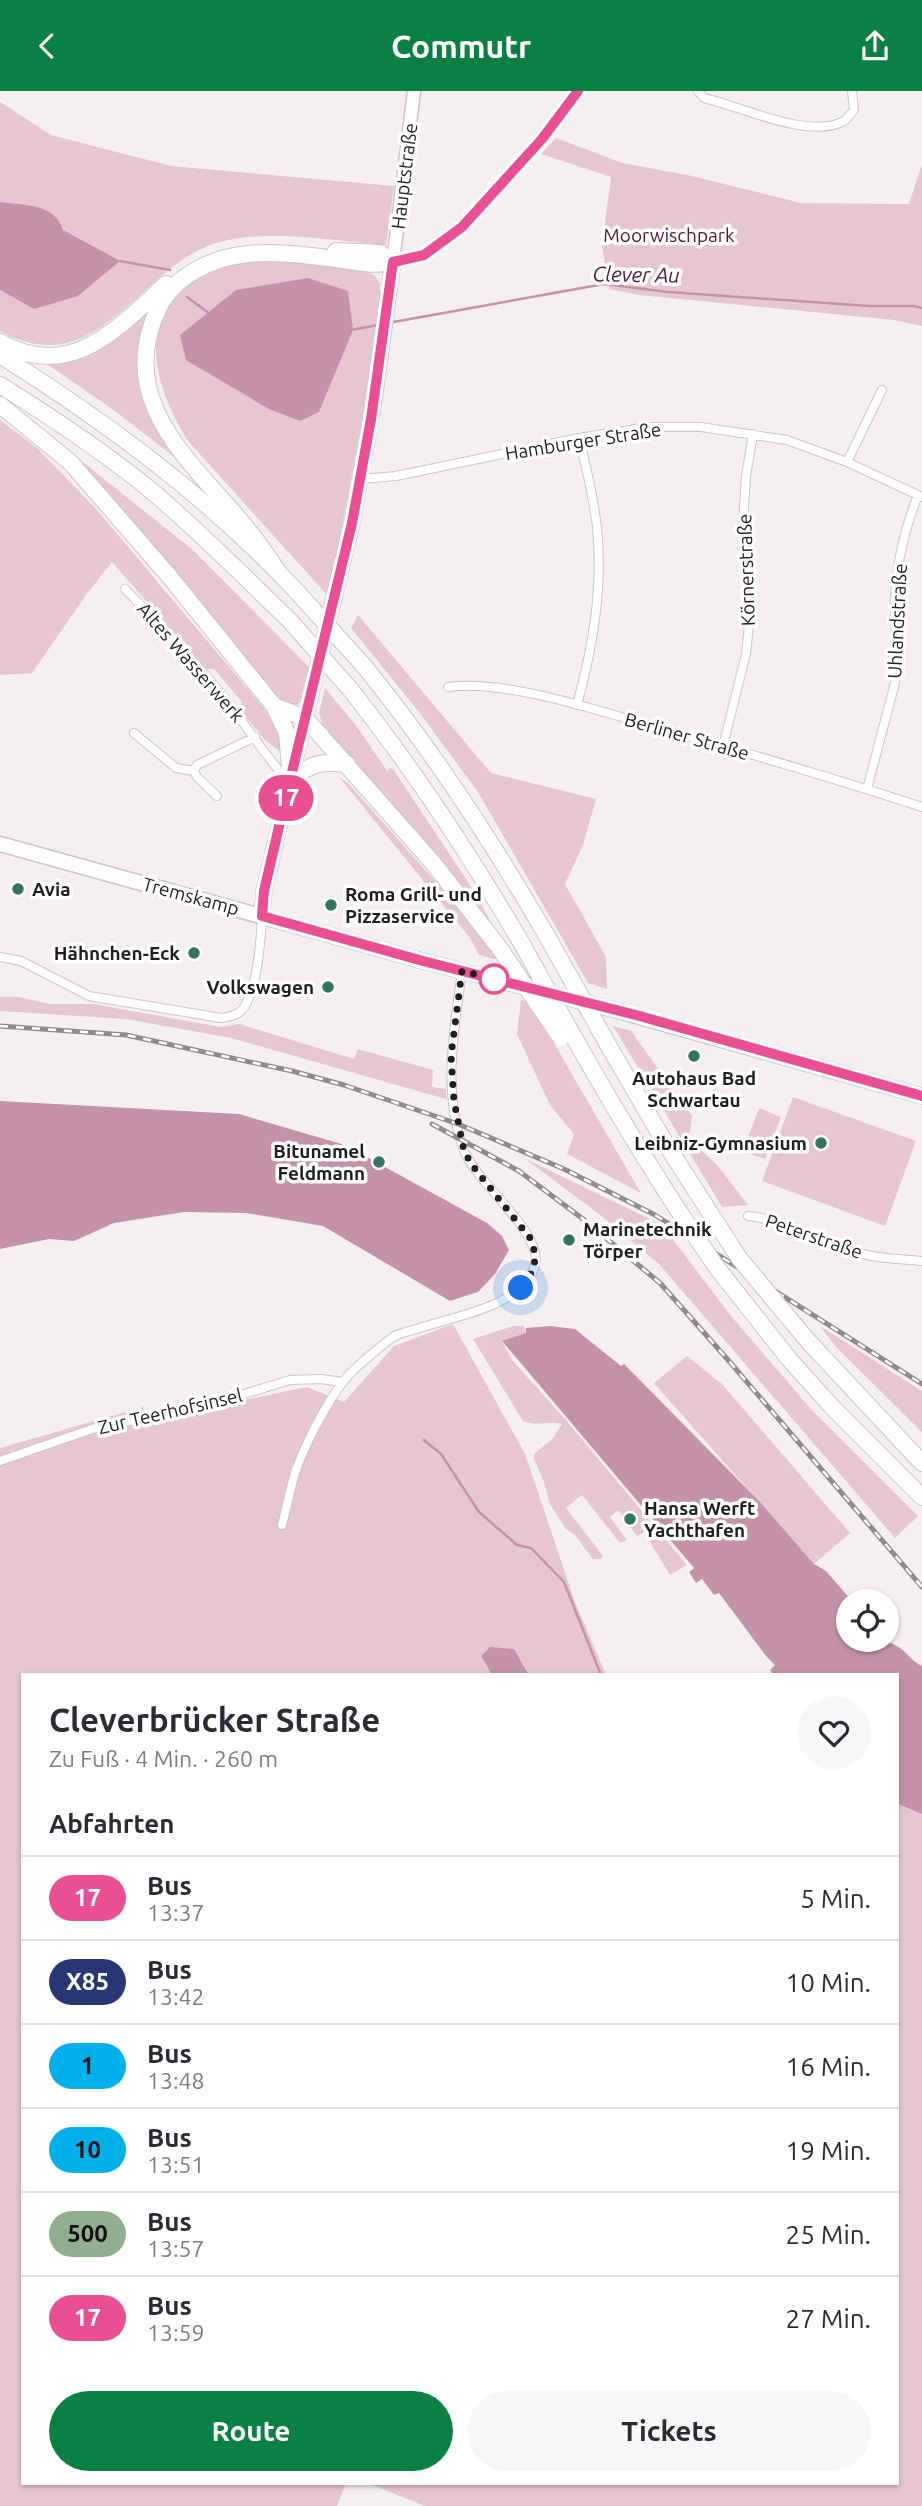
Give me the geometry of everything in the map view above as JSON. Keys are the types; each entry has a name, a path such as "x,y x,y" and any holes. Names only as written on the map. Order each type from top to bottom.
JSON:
{"highway":[{"path":"0,342 23,352 42,356 75,353 110,335 184,269 220,251 238,247 369,251 380,253 393,262"},
{"path":"276,570 250,531 194,469 158,414 150,396 145,359 155,314 163,299 187,276 206,265 240,255 267,253 367,264 393,262"},
{"path":"0,355 58,392 171,474 276,570 364,666 450,779 501,856 664,1141 739,1258 808,1341 922,1463"},
{"path":"0,386 98,450 152,492 223,555 291,622 350,689 426,789 476,865 583,1055 684,1221 789,1359 832,1407 922,1497"},
{"path":"0,405 70,461 169,576 274,706 287,733 290,781"},
{"path":"274,706 305,718 348,764 433,863 498,946 561,1038 583,1055"},
{"path":"290,781 308,767 320,762 348,764"}],"main road":[{"name":"Hauptstraße","path":"393,262 414,91"},
{"path":"262,916 264,891 342,569 374,401 393,262"},
{"name":"Tremskamp","path":"0,845 615,1010 922,1096"}],"street":[{"path":"393,262 424,255 462,227 542,139 578,91"},
{"path":"698,91 704,97 785,122 820,127 844,121 853,110 852,91"},
{"path":"847,462 882,390"},
{"name":"Hamburger Straße","path":"360,479 396,476 579,438 648,427 701,427 787,440 847,462 920,496"},
{"name":"Körnerstraße","path":"723,746 746,654 749,625 743,521 746,476 753,434"},
{"path":"577,705 595,629 599,565 597,527 579,438"},
{"name":"Uhlandstraße","path":"867,789 895,683 895,600 899,560 908,520 920,496"},
{"name":"Altes Wasserwerk","path":"125,589 225,698 278,771 290,781"},
{"name":"Berliner Straße","path":"448,687 466,685 497,688 577,705 922,807"},
{"path":"134,733 176,768 194,771 218,796"},
{"name":"Altes Wasserwerk","path":"194,771 197,765 255,737"},
{"path":"0,957 21,961 89,996 221,1018 235,1015 243,1009 248,998 260,953 262,916"},
{"path":"282,1525 295,1472 343,1382 391,1337 491,1306 521,1288 534,1269 537,1259 530,1238 464,1151 454,1101 451,1056 462,971"},
{"name":"Peterstraße","path":"748,1216 769,1218 808,1235 869,1255 922,1261"},
{"name":"Zur Teerhofsinsel","path":"0,1461 92,1429 221,1401 290,1380 321,1379 343,1382"}],"green space":[{"path":"0,102 51,135 171,166 394,186 386,245 278,236 256,236 216,243 188,256 115,317 91,333 64,344 34,344 0,331 0,290 35,309 62,230 30,205 0,202"},
{"name":"Moorwischpark","path":"556,138 622,163 692,176 801,203 909,204 922,164 922,326 894,320 639,295 609,289 602,245 611,177 541,154"},
{"path":"280,257 365,270 375,276 380,284 380,304 369,382 329,597 188,441 166,398 159,376 157,333 164,312 178,294 222,263"},
{"path":"152,307 138,366 141,391 152,418 183,464 115,411 44,362 77,357 103,346 127,330"},
{"path":"0,420 37,448 97,510 262,706 281,733 285,756 265,740 240,710 242,702 214,669 206,669 112,562 32,673 0,675"},
{"path":"79,459 193,550 309,667 299,704 290,706 279,702 141,531"},
{"path":"358,615 491,773 596,799 583,845 565,884 606,957 607,989 588,983 478,792 419,712 351,628"},
{"path":"325,688 355,724 388,772 389,768 393,769 470,885 492,924 325,734 319,713"},
{"path":"339,777 348,783 483,935 502,961 479,955 470,938"},
{"path":"0,997 19,997 50,1004 93,1004 221,1027 239,1024 354,1059 358,1049 433,1070 432,1087 446,1089 446,1099 231,1038 126,1019 0,1011"},
{"path":"521,1000 530,1002 641,1193 567,1154 574,1134 550,1105 517,1034"},
{"path":"613,1026 631,1031 692,1116 689,1139 717,1165 748,1205 722,1207"},
{"path":"793,1097 916,1141 885,1226 762,1181"},
{"path":"759,1108 781,1117 765,1159 743,1151"},
{"path":"524,1158 662,1225 731,1316 811,1409 918,1516 895,1538 659,1264 599,1214"},
{"path":"453,1324 525,1454 575,1602 605,1673 528,1673 514,1649 481,1656 491,1673 21,1673 21,2485 345,2485 337,2506 0,2506 0,1448 143,1407 147,1420 307,1387 344,1402 394,1346"},
{"path":"513,1326 524,1326 526,1333 502,1341 512,1360 687,1565 670,1575 644,1532 637,1536 629,1525 634,1524 637,1519 633,1513 626,1513 624,1518 618,1510 610,1517 627,1540 620,1543 582,1495 566,1508 603,1556 601,1559 593,1559 574,1534 566,1529 550,1504 534,1459 534,1454 553,1438 562,1424 523,1421 473,1339"},
{"path":"820,1326 922,1391 922,1432 837,1348"},
{"path":"687,1356 722,1384 850,1533 814,1564 654,1383"},
{"path":"899,1804 922,1814 922,2506 425,2506 372,2485 899,2485"}],"shaded area":[{"path":"0,202 46,210 59,221 63,230 120,261 78,296 34,309 0,290"},
{"path":"308,278 348,291 353,330 319,412 300,421 269,409 186,360 180,335 236,290"},
{"path":"0,1101 239,1114 345,1145 487,1223 502,1236 509,1250 495,1274 478,1292 450,1301 323,1226 246,1213 184,1212 114,1223 74,1241 49,1239 0,1249"},
{"path":"550,1326 575,1329 621,1366 624,1364 759,1501 814,1564 826,1571 842,1589 836,1589 836,1652 899,1652 899,1647 922,1666 922,1814 899,1804 899,1673 772,1673 770,1670 775,1665 719,1593 714,1595 702,1579 696,1583 689,1572 694,1568 502,1341 526,1333 526,1328"},
{"path":"490,1647 514,1649 528,1673 491,1673 481,1656"}],"waterway":[{"name":"Clever Au","path":"120,261 170,270"},
{"name":"Clever Au","path":"388,323 604,284 668,292 922,308"},
{"name":"Clever Au","path":"187,297 210,314"},
{"name":"Clever Au","path":"351,330 378,325"},
{"path":"424,1440 441,1454 479,1512 517,1545 531,1548 564,1582 600,1673"}],"railway":[{"path":"0,1026 126,1035 292,1071 344,1085 458,1124 564,1169 655,1215 922,1384"},
{"path":"432,1124 519,1171 583,1219 660,1283 922,1587"}],"bus line":[{"name":"17","path":"578,91 542,139 462,227 424,255 393,262 371,419 352,523 264,891 262,916 366,946 636,1015 922,1096"}],"place":[{"name":"Avia","path":"18,889"},
{"name":"Roma Grill- und Pizzaservice","path":"331,905"},
{"name":"Hähnchen-Eck","path":"194,953"},
{"name":"Volkswagen","path":"328,987"},
{"name":"Autohaus Bad Schwartau","path":"694,1056"},
{"name":"Leibniz-Gymnasium","path":"821,1143"},
{"name":"Bitunamel Feldmann","path":"379,1162"},
{"name":"Marinetechnik Törper","path":"569,1240"},
{"name":"Hansa Werft Yachthafen","path":"630,1519"}],"route":[{"path":"494,979 462,971 451,1056 452,1080 464,1151 530,1238 534,1248 537,1259 534,1269 521,1288"}]}
